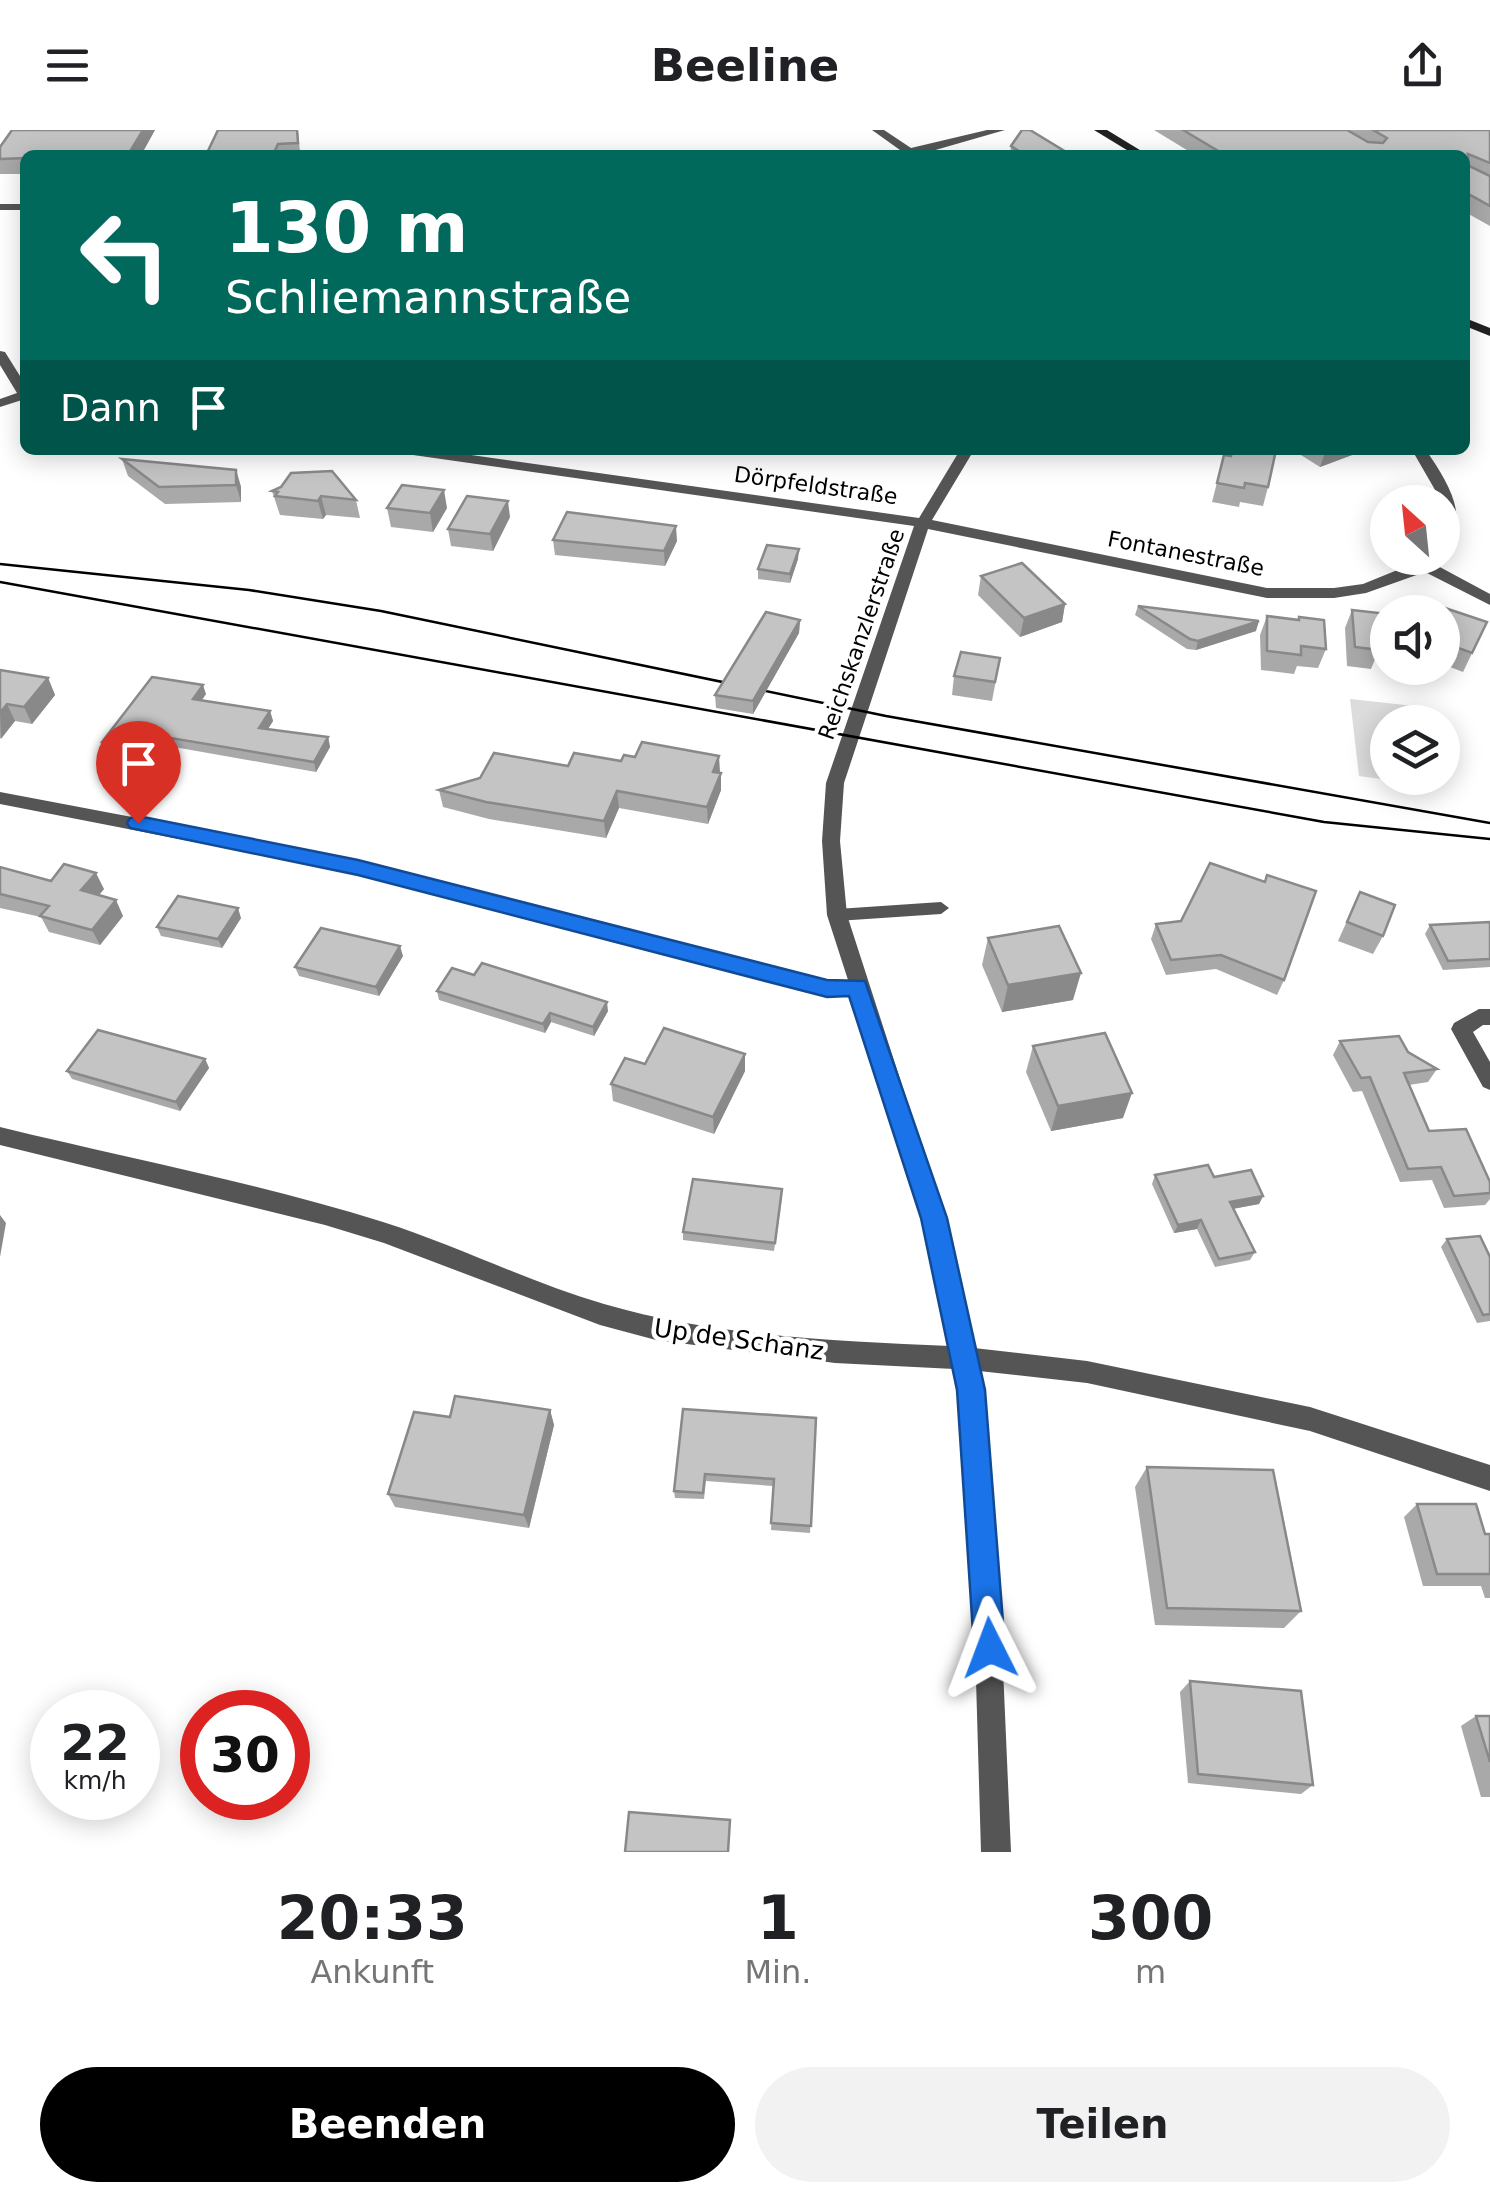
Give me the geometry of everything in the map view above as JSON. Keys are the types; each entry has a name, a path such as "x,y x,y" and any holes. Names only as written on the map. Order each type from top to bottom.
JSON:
{"street":[{"path":"877,130 907,150"},
{"path":"923,150 1000,130"},
{"path":"1099,130 1134,150"},
{"path":"0,354 20,387"},
{"name":"Dörpfeldstraße","path":"441,455 923,523"},
{"name":"Reichskanzlerstraße","path":"964,455 923,523 834,783 831,840 837,915 934,1218 971,1390 986,1576 996,1852"},
{"path":"1421,455 1437,485"},
{"name":"Fontanestraße","path":"923,523 1267,592 1334,593 1366,588 1398,575"},
{"path":"1451,575 1490,600"},
{"path":"0,798 358,867 827,988 857,987"},
{"path":"1490,1017 1479,1017 1462,1028 1490,1082"},
{"name":"Up de Schanz","path":"0,1136 324,1214 386,1233 600,1314 656,1329 835,1352 964,1358 1087,1372 1204,1394 1367,1435 1490,1478"}],"lane":[{"path":"837,915 941,908"}],"shaded area":[{"path":"1350,699 1405,705 1370,705 1370,777 1359,776"}],"building":[{"path":"12,130 143,130 131,150 20,150 20,158 0,159 0,147"},
{"path":"218,130 297,130 298,143 278,144 275,150 208,150"},
{"path":"1022,130 1030,130 1063,150 1017,150 1011,146"},
{"path":"1183,130 1347,130 1368,142 1383,143 1387,138 1373,130 1490,130 1490,163 1470,155 1470,150 1217,150"},
{"path":"1470,166 1490,176 1490,206 1470,195"},
{"path":"1224,455 1275,455 1268,487 1217,483"},
{"path":"122,459 236,470 236,485 159,487"},
{"path":"332,471 356,500 321,496 318,501 275,496 278,492 272,491 281,487 291,473"},
{"path":"402,485 444,490 430,513 387,508"},
{"path":"467,496 508,501 490,534 448,529"},
{"path":"567,512 676,526 664,551 553,540"},
{"path":"767,545 799,549 790,574 758,569"},
{"path":"1022,563 1065,604 1024,618 981,576"},
{"path":"1138,606 1259,621 1198,641"},
{"path":"1352,610 1370,612 1370,649 1355,647"},
{"path":"766,612 800,620 753,701 715,695"},
{"path":"1460,613 1487,622 1472,653 1460,649"},
{"path":"1267,616 1324,620 1326,649 1301,646 1301,655 1267,651"},
{"path":"961,652 1000,658 995,682 954,676"},
{"path":"0,670 48,678 24,707 7,704 0,713"},
{"path":"152,677 203,685 193,699 270,711 259,728 328,737 314,762 153,735 142,749 102,742"},
{"path":"642,742 719,756 713,772 721,773 707,807 617,791 604,821 486,802 439,790 480,778 494,753 568,766 574,753 621,761 624,755 635,757"},
{"path":"1210,863 1265,882 1267,875 1316,891 1284,980 1221,955 1171,960 1156,924 1181,921"},
{"path":"64,864 96,873 81,890 116,900 92,930 40,916 49,906 0,894 0,867 51,881"},
{"path":"1360,892 1395,905 1383,936 1347,922"},
{"path":"178,896 238,908 218,939 157,927"},
{"path":"1490,922 1490,959 1448,961 1430,925"},
{"path":"1059,926 1081,973 1008,985 988,938"},
{"path":"321,928 400,946 376,987 295,967"},
{"path":"482,963 607,1002 593,1027 550,1013 543,1024 437,991 452,968 474,975"},
{"path":"664,1028 745,1054 713,1117 611,1084 625,1058 645,1064"},
{"path":"98,1030 205,1059 176,1102 67,1071"},
{"path":"1105,1033 1132,1093 1058,1106 1033,1046"},
{"path":"1399,1036 1408,1052 1437,1069 1404,1073 1429,1131 1466,1129 1490,1182 1490,1193 1454,1196 1441,1167 1408,1169 1370,1077 1361,1078 1340,1041"},
{"path":"1208,1165 1214,1177 1251,1170 1263,1196 1230,1202 1255,1252 1219,1259 1201,1220 1178,1225 1155,1175"},
{"path":"693,1179 782,1189 775,1243 683,1232"},
{"path":"1480,1236 1490,1257 1490,1314 1483,1315 1447,1239"},
{"path":"455,1396 550,1410 524,1515 388,1494 414,1412 450,1417"},
{"path":"683,1409 816,1418 811,1526 771,1523 774,1479 705,1474 703,1493 674,1491"},
{"path":"1147,1467 1273,1470 1301,1611 1167,1608"},
{"path":"1417,1504 1476,1504 1485,1534 1490,1534 1490,1574 1437,1574"},
{"path":"1190,1681 1301,1691 1313,1785 1198,1774"},
{"path":"1476,1716 1490,1716 1490,1762"},
{"path":"629,1812 730,1820 728,1852 625,1852"}],"tram line":[{"path":"0,564 249,590 381,611 886,716 1490,823"},
{"path":"0,582 1324,822 1490,839"}],"route":[{"path":"138,823 358,867 827,988 857,987 934,1218 971,1390 990,1648"}]}
